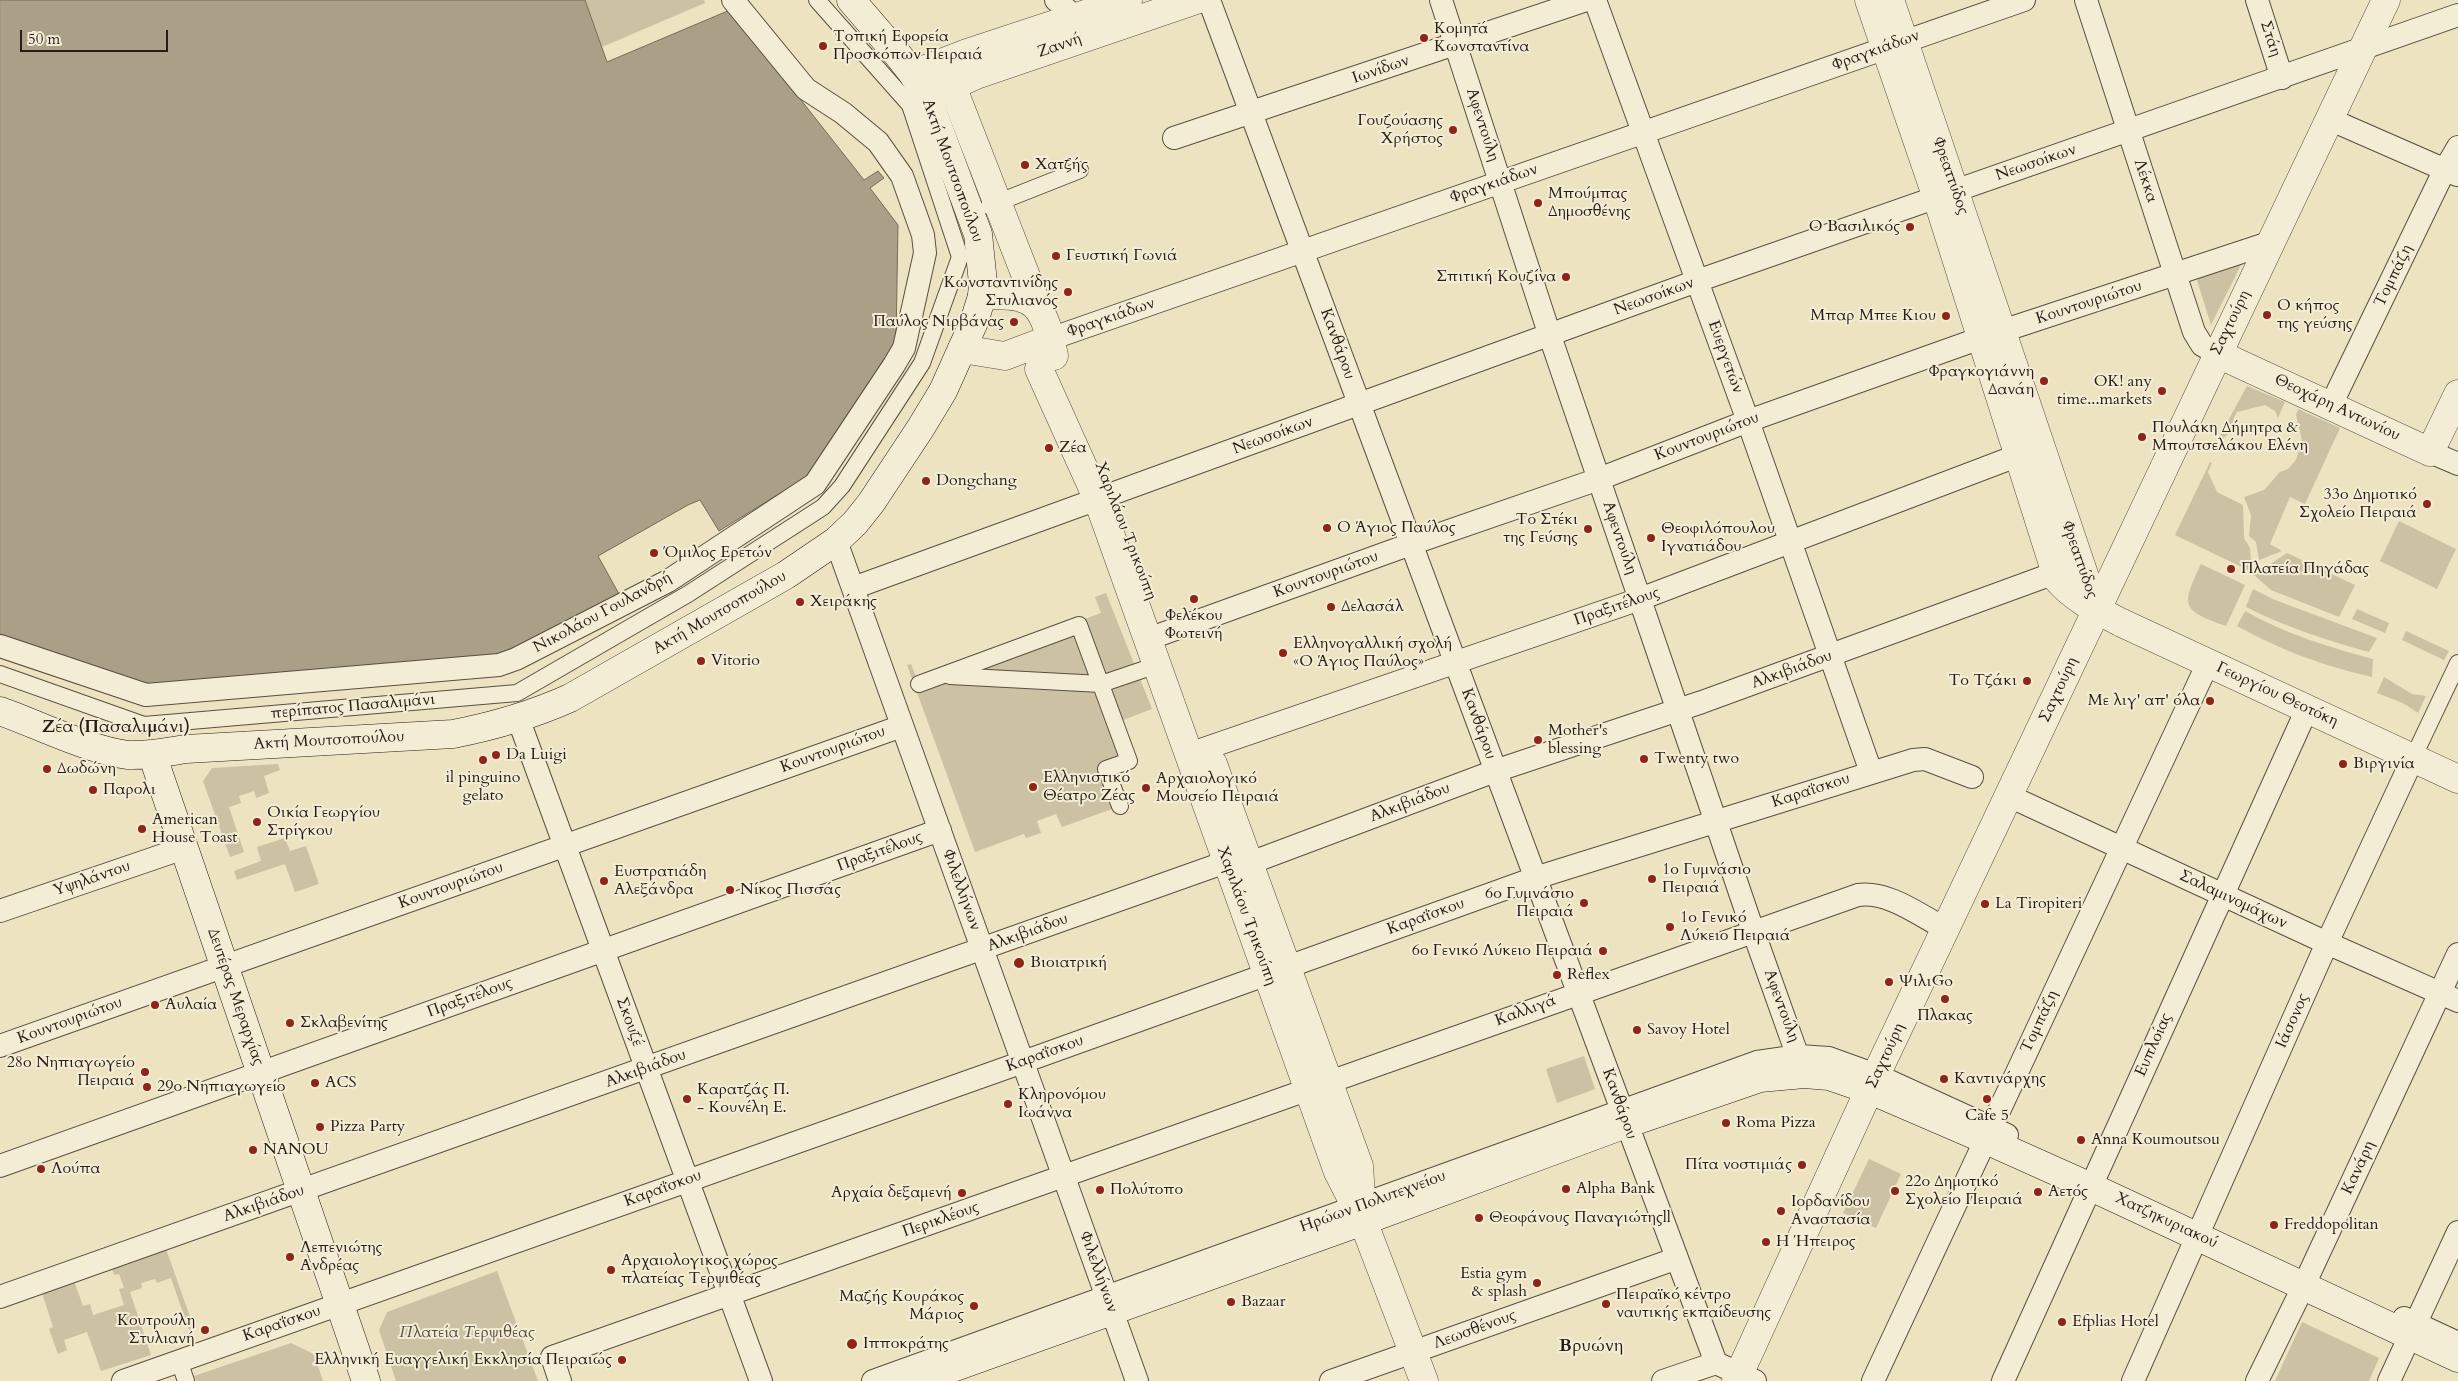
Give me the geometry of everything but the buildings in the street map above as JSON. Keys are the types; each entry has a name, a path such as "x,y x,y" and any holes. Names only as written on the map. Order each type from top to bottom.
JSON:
{"street":[{"name":"Νικολάου Γουλανδρή","path":"0,646 146,695 499,665 525,654 668,581 815,484 904,348 924,265 923,235 902,176 878,142 844,113 806,89 733,0"},
{"name":"περίπατος Πασαλιμάνι","path":"0,674 144,725 517,693 688,594 832,499 922,364 960,257 910,105 817,0"},
{"name":"Ακτή Μουτσοπούλου","path":"0,711 114,752 152,754 186,749 453,734 518,718 570,698 786,575 836,541 855,523 871,503 943,391 962,350 982,296 981,250 971,212 928,100 913,74 851,0"},
{"name":"Ζαννή","path":"913,74 967,53 1128,0"},
{"name":"Ζαννή","path":"928,100 976,75 1072,18 1196,0"},
{"name":"Κανθάρου","path":"1209,0 1675,1259 1736,1375"},
{"name":"Αφεντούλη","path":"1441,0 1550,336 1754,934 1801,1065"},
{"name":"Ιωνίδων","path":"1174,138 1252,114 1586,0"},
{"name":"Ευεργετών","path":"1595,0 1748,421 1870,772"},
{"name":"Φρεαττύδος","path":"1869,0 1895,44 1946,194 2029,451 2096,610"},
{"name":"Φρεαττύδος","path":"1890,0 1895,44"},
{"name":"Φραγκιάδων","path":"962,350 1005,356 2024,0"},
{"name":"Λέκκα","path":"2086,0 2198,340 2216,353"},
{"name":"Στάη","path":"2257,0 2282,78"},
{"name":"Σαχτούρη","path":"1736,1375 2216,353 2386,0"},
{"name":"Νεωσοίκων","path":"853,588 1697,281 2362,50 2457,19"},
{"path":"952,86 1050,339"},
{"path":"2329,119 2451,173"},
{"name":"Τομπάζη","path":"2331,405 2451,173 2458,147"},
{"path":"971,212 1080,170"},
{"name":"Κουντουριώτου","path":"1156,636 1411,544 1599,479 1748,421 1991,335 2269,242"},
{"path":"982,296 1014,294 1028,299 1038,307"},
{"name":"Χαριλάου Τρικούπη","path":"1050,339 1039,370 1105,497 1319,1085 1338,1172 1360,1212 1424,1381"},
{"name":"Θεοχάρη Αντωνίου","path":"2216,353 2458,464"},
{"path":"2430,452 2458,394"},
{"name":"Φρεαττύδος","path":"2029,451 2055,573 2064,587 2096,610"},
{"name":"Πραξιτέλους","path":"1198,750 1640,599 2029,451"},
{"name":"Φιλελλήνων","path":"836,541 1137,1381"},
{"name":"Αλκιβιάδου","path":"0,1297 982,949 1238,863 1495,771 1831,657 2055,573"},
{"name":"Γεωργίου Θεοτόκη","path":"2096,610 2458,779"},
{"path":"919,684 1079,625 1129,761 1106,769 1120,806"},
{"name":"Χαριλάου Τρικούπη","path":"1156,636 1156,665 1198,750"},
{"name":"Τομπάζη","path":"1873,1381 2208,663"},
{"name":"Ιάσονος","path":"2134,1381 2327,943 2458,663"},
{"path":"943,676 1101,684 1156,665"},
{"name":"Ευπλοίας","path":"2003,1381 2307,709"},
{"name":"Σκουζέ","path":"518,718 761,1381"},
{"name":"Κουντουριώτου","path":"0,1046 902,726"},
{"name":"Δευτέρας Μεραρχίας","path":"152,754 366,1381"},
{"name":"Καραΐσκου","path":"123,1381 183,1371 340,1304 1535,878 1913,760 1925,759 1972,777"},
{"name":"Σαλαμινομάχων","path":"2009,796 2327,943 2449,997"},
{"name":"Πραξιτέλους","path":"0,1166 940,830"},
{"name":"Υψηλάντου","path":"0,911 184,848"},
{"name":"Καλλιγά","path":"1319,1085 1578,993 1754,934 1858,895 1867,894 1890,900 1946,930"},
{"name":"Κανάρη","path":"2257,1381 2449,997 2458,954"},
{"name":"Ηρώων Πολυτεχνείου","path":"916,1381 1110,1305 1624,1117 1801,1065 1829,1076 1873,1082"},
{"name":"Χατζηκυριακού","path":"1873,1082 2094,1181 2412,1329 2458,1358"},
{"name":"Περικλέους","path":"560,1381 552,1357 1319,1085"},
{"path":"2389,1381 2458,1232"},
{"name":"Λεωσθένους","path":"1331,1381 1675,1259"},
{"name":"Ηρώων Πολυτεχνείου","path":"873,1381 1110,1305"},
{"name":"Χατζηκυριακού","path":"2412,1329 2458,1343"},
{"path":"1663,1381 1736,1375"}],"green space":[{"path":"585,0 704,0 705,3 602,47"},
{"path":"2245,257 2211,325 2195,274"},
{"path":"2247,386 2285,402 2278,418 2275,411 2265,405 2237,412 2233,420 2240,422 2234,423 2235,428 2220,441 2218,439"},
{"path":"2298,409 2340,428 2305,504 2290,497 2270,544 2282,551 2259,560 2256,542 2249,536 2251,515 2244,497 2264,490 2280,472 2288,469 2296,460 2302,440 2296,415"},
{"path":"2210,462 2212,463 2208,472 2217,492 2243,505 2244,538 2250,548 2252,572 2175,535"},
{"path":"2399,521 2456,549 2437,589 2380,561"},
{"path":"2287,553 2355,585 2339,617 2271,590 2254,575"},
{"path":"2201,564 2245,585 2226,626 2200,615 2189,605 2190,589"},
{"path":"2253,589 2275,600 2377,638 2369,652 2291,627 2246,607"},
{"path":"1106,593 1152,709 1118,722 1133,764 1111,772 1123,805 1062,827 1056,814 1037,821 1041,833 1026,838 1024,834 975,852 907,665 911,664 917,680 1101,613 1095,597"},
{"path":"2357,609 2389,623 2385,633 2352,619"},
{"path":"2245,611 2276,627 2308,639 2373,659 2372,677 2286,650 2254,635 2237,626"},
{"path":"2406,631 2449,651 2444,660 2402,640"},
{"path":"2384,677 2412,694 2426,696 2418,713 2403,703 2377,693"},
{"path":"278,764 280,770 264,776 269,793 256,798 254,791 239,796 241,803 229,807 244,852 230,857 203,781 212,768"},
{"path":"285,838 290,851 306,846 319,884 295,892 285,864 237,880 234,871 261,861 257,847"},
{"path":"1584,1056 1595,1089 1557,1103 1546,1069"},
{"path":"1869,1159 1901,1174 1876,1228 1843,1213"},
{"path":"165,1246 194,1328 189,1330 171,1278 157,1283 155,1279 141,1283 142,1288 130,1292 151,1355 101,1371 87,1332 64,1340 67,1350 58,1354 49,1329 53,1327 41,1290 73,1278 83,1306 90,1304 93,1315 124,1305 119,1289 124,1288 119,1274 114,1275 111,1265"},
{"name":"Πλατεία Τερψιθέας","path":"497,1271 538,1381 396,1381 379,1330 387,1312"},
{"path":"2302,1322 2379,1358 2369,1381 2275,1381"},
{"path":"291,1343 314,1354 323,1381 196,1381 194,1376"}],"shaded area":[{"path":"0,0 585,0 607,62 730,10 864,180 878,171 884,178 870,188 898,225 896,342 808,476 719,531 700,500 598,556 619,594 502,655 148,684 0,634"}],"place":[{"name":"Κομητά Κωνσταντίνα","path":"1424,38"},
{"name":"Τοπική Εφορεία Προσκόπων Πειραιά","path":"823,46"},
{"name":"Γουζούασης Χρήστος","path":"1453,130"},
{"name":"Χατζής","path":"1025,165"},
{"name":"Μπούμπας Δημοσθένης","path":"1538,203"},
{"name":"Ο Βασιλικός","path":"1910,227"},
{"name":"Γευστική Γωνιά","path":"1056,256"},
{"name":"Σπιτική Κουζίνα","path":"1566,277"},
{"name":"Κωνσταντινίδης Στυλιανός","path":"1068,292"},
{"name":"Ο κήπος της γεύσης","path":"2267,315"},
{"name":"Μπαρ Μπεε Κιου","path":"1946,316"},
{"name":"Παύλος Νιρβάνας","path":"1014,322"},
{"name":"Φραγκογιάννη Δανάη","path":"2044,381"},
{"name":"OK! any time...markets","path":"2162,391"},
{"name":"Πουλάκη Δήμητρα & Μπουτσελάκου Ελένη","path":"2142,437"},
{"name":"Ζέα","path":"1049,448"},
{"name":"Dongchang","path":"926,481"},
{"name":"33ο Δημοτικό Σχολείο Πειραιά","path":"2427,504"},
{"name":"Ο Άγιος Παύλος","path":"1327,528"},
{"name":"Το Στέκι της Γεύσης","path":"1588,529"},
{"name":"Θεοφιλόπουλου Ιγνατιάδου","path":"1651,538"},
{"name":"Όμιλος Ερετών","path":"654,553"},
{"name":"Πλατεία Πηγάδας","path":"2231,569"},
{"name":"Φελέκου Φωτεινή","path":"1194,599"},
{"name":"Χειράκης","path":"800,602"},
{"name":"Δελασάλ","path":"1331,607"},
{"name":"Ελληνογαλλική σχολή «Ο Άγιος Παύλος»","path":"1283,653"},
{"name":"Vitorio","path":"701,661"},
{"name":"Το Τζάκι","path":"2027,681"},
{"name":"Με λιγ' απ' όλα","path":"2210,701"},
{"name":"Mother's blessing","path":"1538,740"},
{"name":"Da Luigi","path":"496,755"},
{"name":"Twenty two","path":"1644,759"},
{"name":"il pinguino gelato","path":"483,760"},
{"name":"Βιργινία","path":"2343,764"},
{"name":"Δωδώνη","path":"47,769"},
{"name":"Ελληνιστικό Θέατρο Ζέας","path":"1033,787"},
{"name":"Αρχαιολογικό Μουσείο Πειραιά","path":"1146,788"},
{"name":"Παρολι","path":"93,790"},
{"name":"Οικία Γεωργίου Στρίγκου","path":"257,822"},
{"name":"American House Toast","path":"142,829"},
{"name":"1ο Γυμνάσιο Πειραιά","path":"1652,879"},
{"name":"Ευστρατιάδη Αλεξάνδρα","path":"604,881"},
{"name":"Νίκος Πισσάς","path":"730,890"},
{"name":"6ο Γυμνάσιο Πειραιά","path":"1584,903"},
{"name":"La Tiropiteri","path":"1985,904"},
{"name":"1ο Γενικό Λύκειο Πειραιά","path":"1670,927"},
{"name":"6ο Γενικό Λύκειο Πειραιά","path":"1603,951"},
{"name":"Βιοιατρική","path":"1019,963"},
{"name":"Reflex","path":"1557,975"},
{"name":"ΨιλιGo","path":"1889,982"},
{"name":"Πλακας","path":"1945,999"},
{"name":"Αυλαία","path":"155,1005"},
{"name":"Σκλαβενίτης","path":"290,1023"},
{"name":"Savoy Hotel","path":"1637,1030"},
{"name":"28ο Νηπιαγωγείο Πειραιά","path":"145,1072"},
{"name":"Καντινάρχης","path":"1944,1079"},
{"name":"ACS","path":"315,1083"},
{"name":"29ο Νηπιαγωγείο","path":"147,1087"},
{"name":"Καρατζάς Π. - Κουνέλη Ε.","path":"687,1099"},
{"name":"Cafe 5","path":"1987,1099"},
{"name":"Κληρονόμου Ιωάννα","path":"1008,1104"},
{"name":"Roma Pizza","path":"1726,1123"},
{"name":"Pizza Party","path":"320,1127"},
{"name":"Anna Koumoutsou","path":"2081,1140"},
{"name":"NANOU","path":"253,1150"},
{"name":"Πίτα νοστιμιάς","path":"1802,1165"},
{"name":"Λούπα","path":"41,1169"},
{"name":"Alpha Bank","path":"1566,1189"},
{"name":"Πολύτοπο","path":"1100,1190"},
{"name":"22ο Δημοτικό Σχολείο Πειραιά","path":"1895,1191"},
{"name":"Αετός","path":"2038,1192"},
{"name":"Αρχαία δεξαμενή","path":"962,1193"},
{"name":"Ιορδανίδου Αναστασία","path":"1781,1211"},
{"name":"Θεοφάνους Παναγιώτηςll","path":"1479,1218"},
{"name":"Freddopolitan","path":"2274,1225"},
{"name":"Η Ήπειρος","path":"1766,1242"},
{"name":"Λεπενιώτης Ανδρέας","path":"290,1257"},
{"name":"Αρχαιολογικος χώρος πλατείας Τερψιθέας","path":"611,1270"},
{"name":"Estia gym & splash","path":"1537,1283"},
{"name":"Bazaar","path":"1231,1302"},
{"name":"Πειραϊκό κέντρο ναυτικής εκπαίδευσης","path":"1606,1304"},
{"name":"Μαζής Κουράκος Μάριος","path":"974,1306"},
{"name":"Efplias Hotel","path":"2062,1322"},
{"name":"Κουτρούλη Στυλιανή","path":"205,1330"},
{"name":"Ιπποκράτης","path":"852,1344"},
{"name":"Ελληνική Ευαγγελική Εκκλησία Πειραιώς","path":"622,1360"}],"district":[{"name":"Ζέα (Πασαλιμάνι)","path":"116,728"},
{"name":"Βρυώνη","path":"1591,1347"}]}
